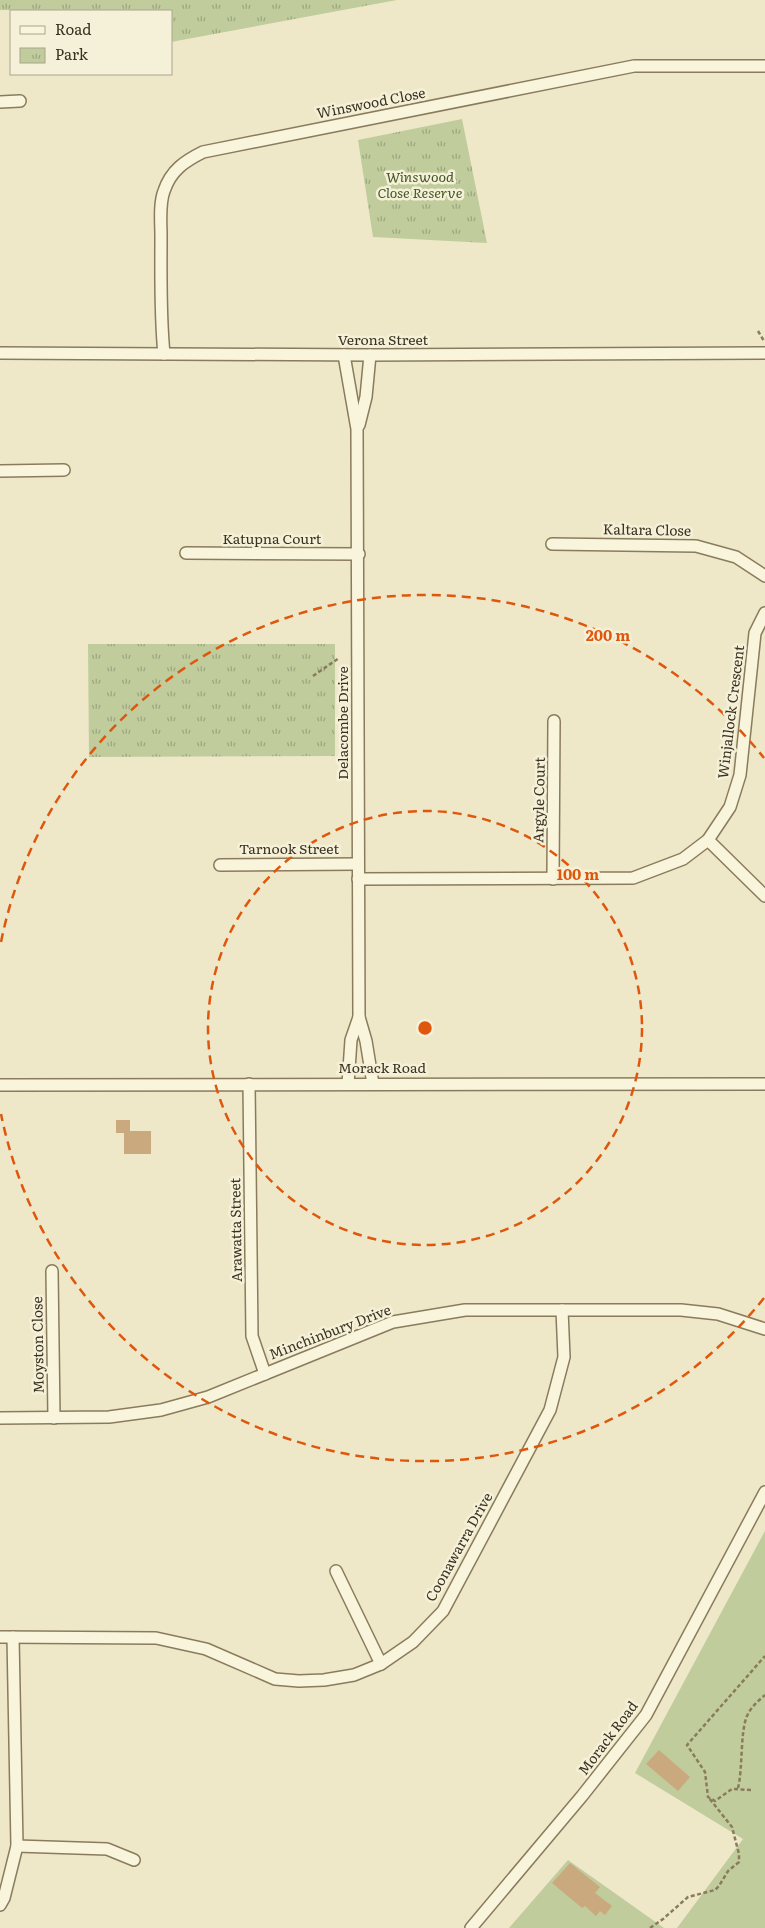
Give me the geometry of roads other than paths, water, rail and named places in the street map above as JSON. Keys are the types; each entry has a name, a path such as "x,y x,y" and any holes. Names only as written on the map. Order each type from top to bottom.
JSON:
{"street":[{"name":"Winswood Close","path":"164,354 161,276 164,192 172,175 184,162 203,152 634,66 765,66"},
{"path":"0,102 20,101"},
{"name":"Verona Street","path":"0,353 344,355 765,353"},
{"name":"Delacombe Drive","path":"344,355 358,429 359,1017 366,1041 373,1084"},
{"name":"Delacombe Drive","path":"358,429 366,397 370,355"},
{"path":"0,471 64,470"},
{"name":"Kaltara Close","path":"552,544 696,546 736,557 765,576"},
{"name":"Katupna Court","path":"186,553 359,554"},
{"name":"Winjallock Crescent","path":"358,880 633,878 683,859 708,840 730,807 740,775 755,633 765,613"},
{"name":"Argyle Court","path":"553,879 554,721"},
{"path":"708,840 765,896"},
{"name":"Tarnook Street","path":"220,865 358,864"},
{"name":"Delacombe Drive","path":"348,1084 351,1040 359,1017"},
{"name":"Arawatta Street","path":"249,1084 252,1336 265,1374"},
{"name":"Morack Road","path":"0,1085 765,1084"},
{"name":"Moyston Close","path":"52,1272 54,1418"},
{"name":"Minchinbury Drive","path":"0,1418 109,1417 161,1410 208,1397 393,1322 465,1310 681,1310 718,1314 765,1329"},
{"name":"Coonawarra Drive","path":"0,1637 156,1638 206,1649 275,1679 299,1681 324,1680 354,1675 381,1664 413,1642 443,1611 550,1410 564,1357 562,1310"},
{"name":"Morack Road","path":"471,1928 582,1796 646,1715 765,1492"},
{"path":"336,1571 381,1664"},
{"path":"0,1905 4,1898 17,1846 13,1637"},
{"path":"17,1846 107,1849 134,1860"}],"park label":[{"name":"Winswood Close Reserve","path":"420,186"}]}
